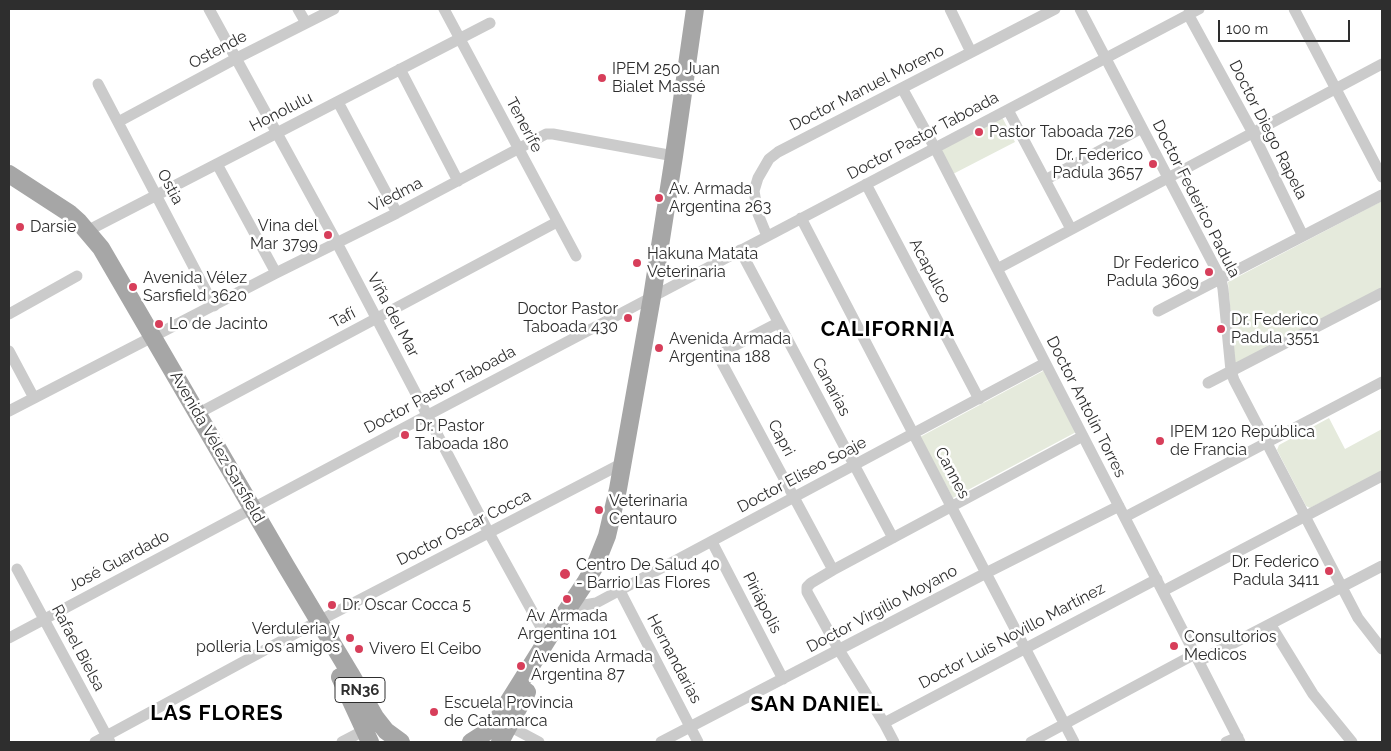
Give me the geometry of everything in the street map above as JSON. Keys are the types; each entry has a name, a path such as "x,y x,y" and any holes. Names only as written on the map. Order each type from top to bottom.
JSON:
{"main road":[{"path":"472,742 502,725 540,669 602,552 611,521 658,294 674,156 695,9"},
{"path":"500,742 502,725 549,637 601,569 610,550 622,515 658,294 708,9"},
{"name":"Avenida Vélez Sarsfield","path":"9,174 69,213 87,231 107,258 148,339 315,623 350,673 375,717 386,731 402,742"},
{"name":"Avenida Vélez Sarsfield","path":"9,185 63,220 81,237 197,414 248,510"},
{"name":"Avenida Vélez Sarsfield","path":"315,623 367,736"}],"street":[{"name":"Viña del Mar","path":"209,9 337,243 489,533 542,629 549,637"},
{"path":"298,9 306,23"},
{"name":"Ostende","path":"118,122 237,58 334,9"},
{"name":"Tenerife","path":"444,9 576,256"},
{"path":"950,9 971,52"},
{"name":"Doctor Manuel Moreno","path":"767,236 758,214 754,191 758,178 769,160 778,152 1055,9"},
{"name":"Doctor Federico Padula","path":"1080,9 1221,279 1231,371 1234,380 1358,618 1382,649"},
{"path":"1294,9 1382,177"},
{"name":"Doctor Pastor Taboada","path":"248,510 1193,12"},
{"name":"Doctor Diego Rapela","path":"1193,12 1303,236"},
{"name":"Honolulu","path":"87,231 490,23"},
{"path":"997,269 1382,64"},
{"path":"400,69 458,181"},
{"name":"Ostia","path":"98,84 214,306"},
{"name":"Doctor Antolín Torres","path":"902,88 935,148 1239,739"},
{"path":"338,102 397,213"},
{"path":"1008,110 1071,229"},
{"path":"1045,180 1142,128"},
{"name":"Viedma","path":"9,411 276,273 397,213 546,134 674,156"},
{"path":"217,164 276,273"},
{"name":"Acapulco","path":"866,184 979,399"},
{"path":"1158,311 1382,195"},
{"name":"Cannes","path":"801,218 1074,742"},
{"name":"Tafí","path":"197,414 557,222"},
{"name":"Canarias","path":"740,250 893,538"},
{"path":"9,314 76,276"},
{"path":"1208,383 1382,293"},
{"name":"Capri","path":"778,323 728,349 724,353 722,363 833,570"},
{"path":"9,350 34,398"},
{"name":"Doctor Eliseo Soaje","path":"575,605 596,603 620,591 1045,363"},
{"path":"1124,517 1382,382"},
{"path":"894,742 839,650 807,592 807,586 833,570 1083,436"},
{"name":"Doctor Oscar Cocca","path":"95,742 108,739 315,623 623,463"},
{"path":"1163,591 1382,476"},
{"name":"Doctor Virgilio Moyano","path":"660,742 1119,506"},
{"name":"José Guardado","path":"9,638 248,510"},
{"name":"Piriápolis","path":"712,542 784,679"},
{"path":"1031,742 1197,658 1270,624 1382,566"},
{"name":"Rafael Bielsa","path":"18,568 108,739"},
{"name":"Doctor Luis Novillo Martínez","path":"884,723 1157,579"},
{"name":"Hernandarias","path":"620,591 698,742"},
{"path":"1270,624 1313,694 1352,742"},
{"path":"502,725 539,742"},
{"path":"342,742 367,736"},
{"path":"1226,742 1239,739"}],"shaded area":[{"path":"1002,117 1015,142 953,174 940,149"},
{"path":"1382,201 1382,288 1235,364 1228,282"},
{"path":"1045,370 1078,431 953,498 920,437"},
{"path":"1329,418 1345,449 1382,429 1382,471 1310,508 1306,506 1277,450 1279,445"}],"place":[{"name":"IPEM 250 Juan Bialet Massé","path":"602,78"},
{"name":"Pastor Taboada 726","path":"979,132"},
{"name":"Dr. Federico Padula 3657","path":"1153,164"},
{"name":"Av. Armada Argentina 263","path":"659,198"},
{"name":"Darsie","path":"20,227"},
{"name":"Vina del Mar 3799","path":"328,235"},
{"name":"Hakuna Matata Veterinaria","path":"637,263"},
{"name":"Dr Federico Padula 3609","path":"1209,272"},
{"name":"Avenida Vélez Sarsfield 3620","path":"133,287"},
{"name":"Doctor Pastor Taboada 430","path":"628,318"},
{"name":"Lo de Jacinto","path":"159,324"},
{"name":"Dr. Federico Padula 3551","path":"1221,329"},
{"name":"Avenida Armada Argentina 188","path":"659,348"},
{"name":"Dr. Pastor Taboada 180","path":"405,435"},
{"name":"IPEM 120 República de Francia","path":"1160,441"},
{"name":"Veterinaria Centauro","path":"599,510"},
{"name":"Dr. Federico Padula 3411","path":"1329,571"},
{"name":"Centro De Salud 40 - Barrio Las Flores","path":"565,574"},
{"name":"Av Armada Argentina 101","path":"567,599"},
{"name":"Dr. Oscar Cocca 5","path":"332,605"},
{"name":"Verduleria y polleria Los amigos","path":"350,638"},
{"name":"Consultorios Medicos","path":"1174,646"},
{"name":"Vivero El Ceibo","path":"359,649"},
{"name":"Avenida Armada Argentina 87","path":"521,666"},
{"name":"Escuela Provincia de Catamarca","path":"434,712"}],"district":[{"name":"CALIFORNIA","path":"888,330"},
{"name":"SAN DANIEL","path":"817,705"},
{"name":"LAS FLORES","path":"217,714"}]}
